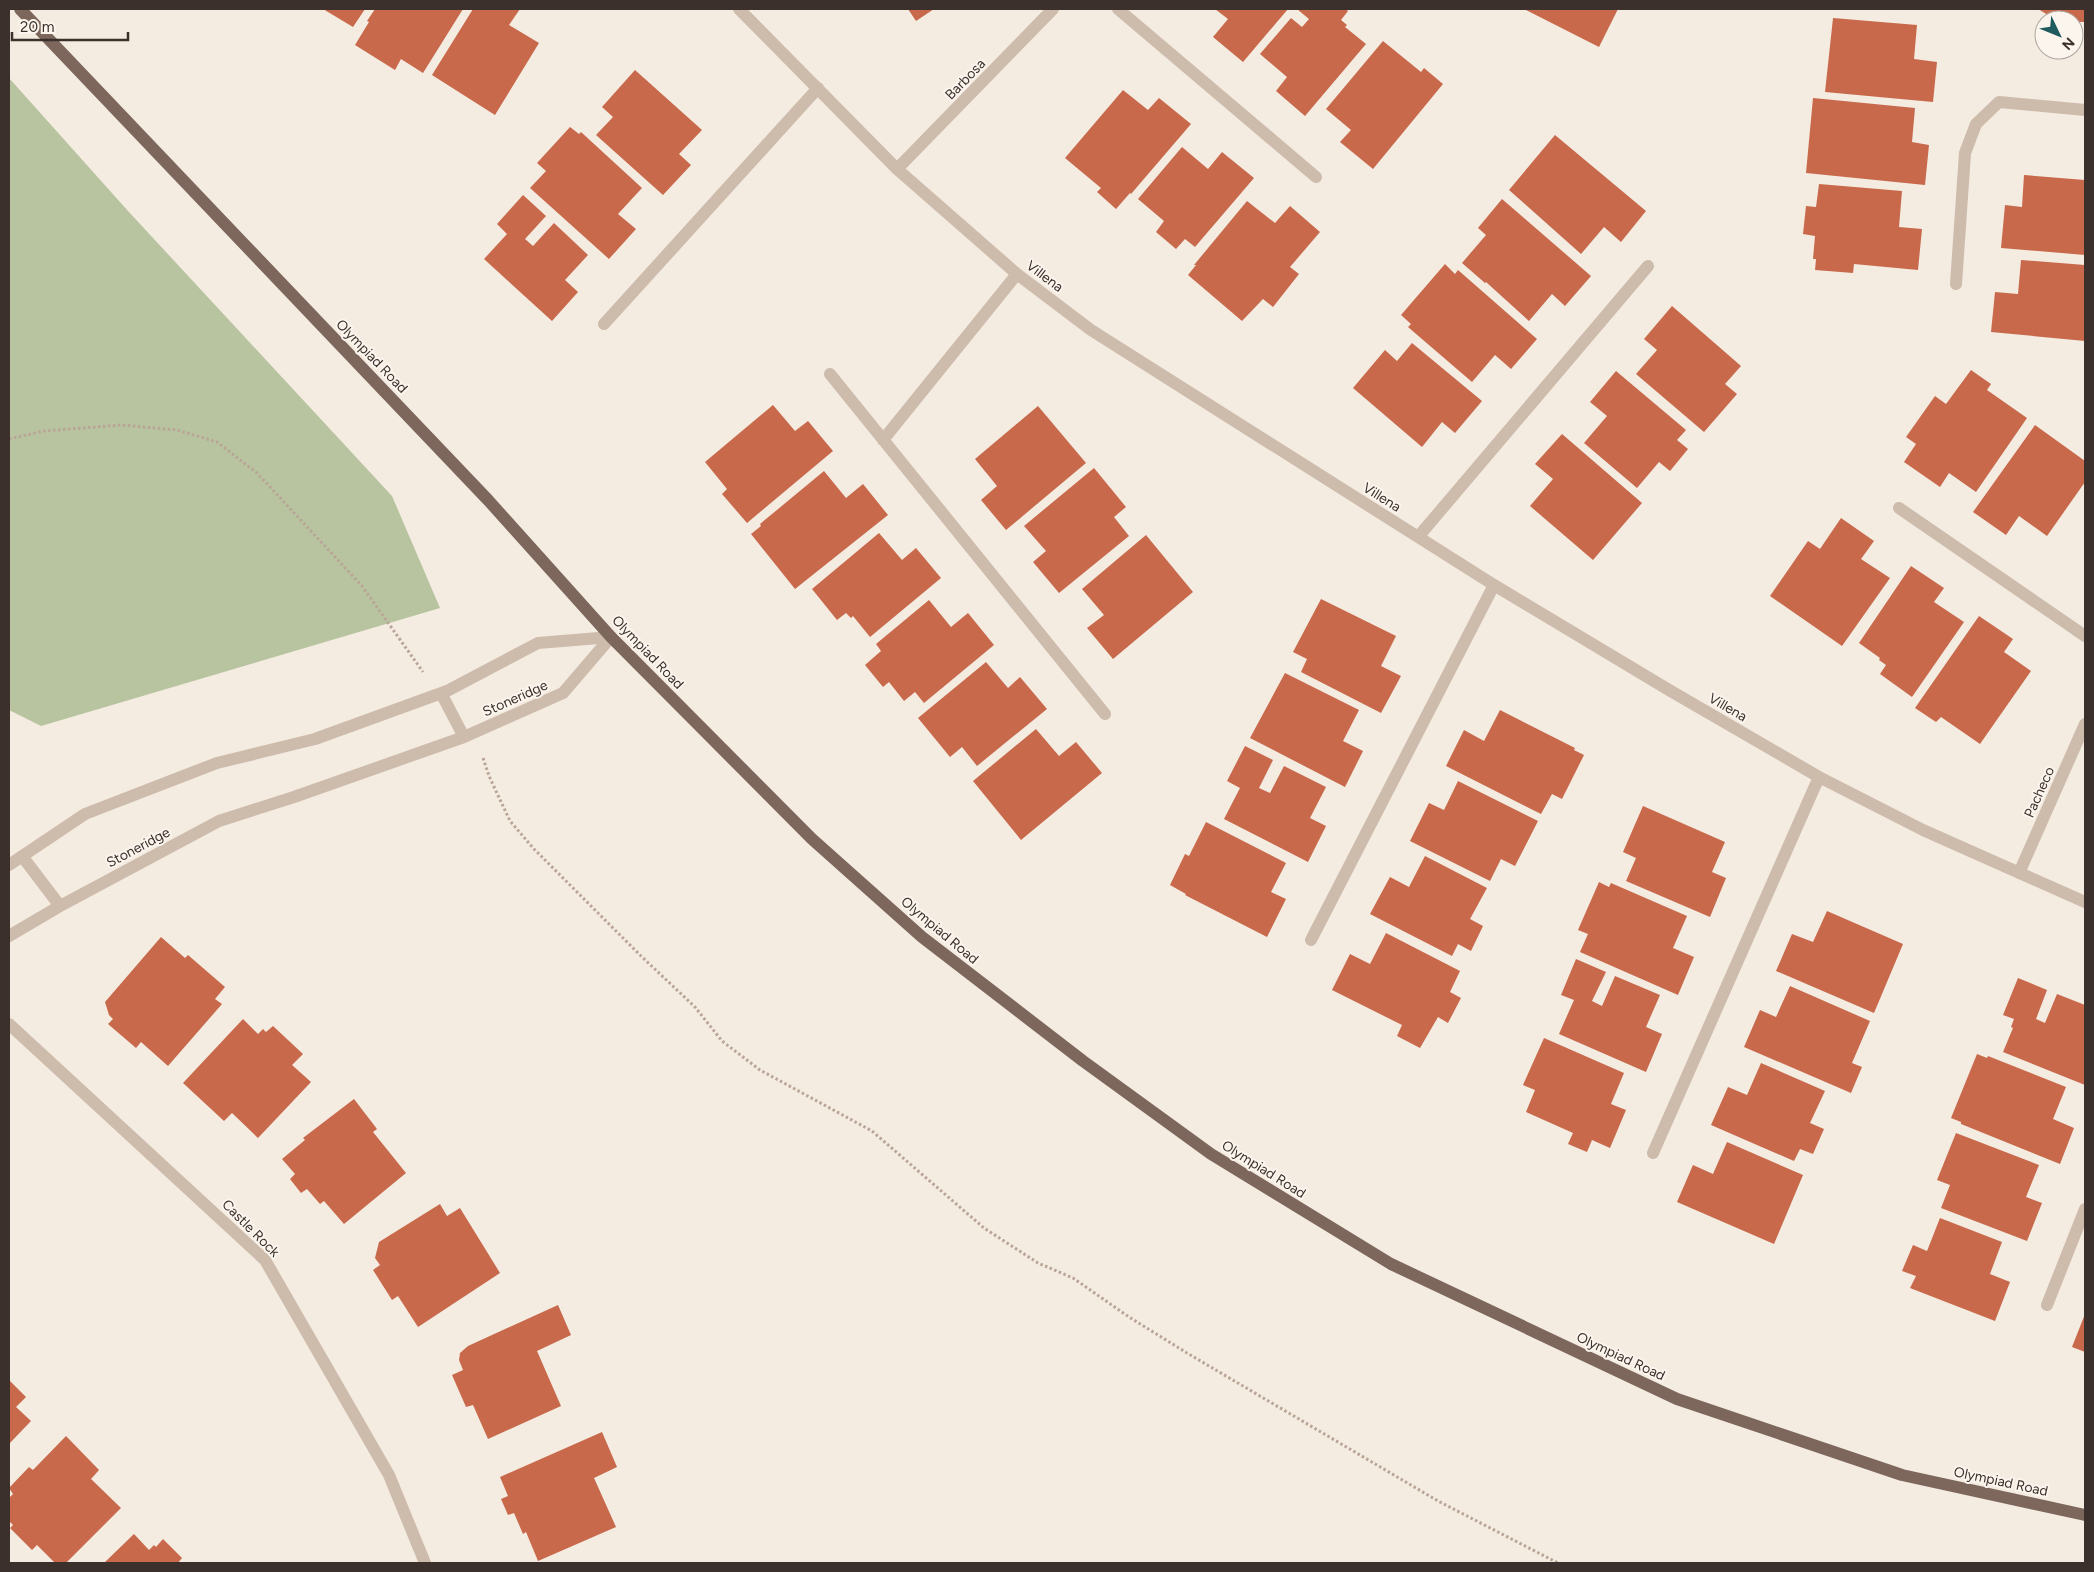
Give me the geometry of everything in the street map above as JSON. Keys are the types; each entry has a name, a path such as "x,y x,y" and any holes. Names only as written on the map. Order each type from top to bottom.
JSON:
{"main road":[{"name":"Olympiad Road","path":"20,9 488,500 611,637 812,839 922,937 1039,1029 1210,1154 1391,1264 1677,1399 1902,1476 2085,1515"}],"street":[{"name":"Villena","path":"739,9 897,169 1017,274 1091,330 1494,585 1819,777 1923,830 2085,902"},
{"name":"Barbosa","path":"897,169 1053,9"},
{"path":"1118,9 1316,177"},
{"path":"604,324 818,88"},
{"path":"1956,284 1965,153 1976,124 1999,102 2085,110"},
{"path":"1418,537 1648,266"},
{"path":"883,440 1017,274"},
{"path":"830,374 1105,714"},
{"path":"1899,508 2085,636"},
{"path":"1311,940 1494,585"},
{"path":"9,865 85,814 217,763 315,739 442,693 538,643 611,637"},
{"name":"Stoneridge","path":"9,936 60,906 219,821 294,797 469,735 563,693 611,637"},
{"path":"442,693 469,735"},
{"name":"Pacheco","path":"2019,873 2085,724"},
{"path":"1653,1153 1819,777"},
{"path":"22,856 60,906"},
{"name":"Castle Rock","path":"9,1024 266,1260 389,1475 425,1563"},
{"path":"2047,1305 2085,1209"}],"path":[{"path":"9,438 44,431 121,425 177,430 217,442 257,473 362,586 419,667 442,693"},
{"path":"469,735 510,821 594,910 695,1007 722,1041 760,1070 872,1131 984,1228 1038,1263 1072,1278 1129,1317 1187,1353 1421,1491 1558,1563"}],"green space":[{"path":"9,78 128,211 392,496 440,608 41,726 9,710"}],"building":[{"path":"323,9 365,9 353,27"},
{"path":"375,9 463,9 423,73 401,59 395,70 355,45"},
{"path":"473,9 520,9 509,25 539,43 495,115 432,75"},
{"path":"908,9 934,9 916,21"},
{"path":"1215,9 1288,9 1243,62 1213,37 1228,19"},
{"path":"1297,9 1346,9 1348,11 1341,20 1347,25 1345,27 1366,44 1305,116 1276,91 1287,77 1260,54 1291,18 1302,27 1309,19"},
{"path":"1524,9 1618,9 1599,47"},
{"path":"2038,9 2085,9 2085,22 2084,10"},
{"path":"1833,18 1917,25 1914,59 1937,62 1933,102 1825,92"},
{"path":"1383,41 1421,72 1424,68 1443,84 1373,169 1340,142 1351,130 1326,109"},
{"path":"635,70 702,130 679,154 691,165 663,195 596,135 613,117 602,107"},
{"path":"1123,90 1148,110 1159,98 1191,124 1116,209 1097,192 1101,188 1065,158"},
{"path":"1813,98 1915,108 1912,142 1929,145 1925,185 1806,173"},
{"path":"570,127 579,134 581,132 642,188 618,214 636,229 609,259 530,188 546,171 537,163"},
{"path":"1555,135 1646,211 1621,242 1604,227 1581,254 1509,190"},
{"path":"1182,147 1208,169 1222,152 1254,178 1195,247 1185,239 1176,249 1156,232 1164,221 1138,199"},
{"path":"2024,175 2085,180 2085,255 2001,248 2005,205 2022,207"},
{"path":"1819,184 1902,191 1899,227 1922,229 1918,270 1854,264 1853,273 1815,270 1816,259 1813,259 1815,236 1803,234 1806,206 1816,207"},
{"path":"523,195 546,216 525,239 533,246 554,223 588,255 565,280 578,292 552,321 484,259 507,234 497,224"},
{"path":"1502,199 1591,276 1565,306 1552,294 1529,321 1462,263 1486,235 1478,228"},
{"path":"1247,201 1275,223 1290,206 1320,232 1290,267 1299,274 1273,307 1263,299 1242,321 1188,275 1196,265 1194,265"},
{"path":"2021,260 2085,265 2085,341 1991,332 1995,292 2018,294"},
{"path":"1445,264 1455,274 1458,270 1537,339 1511,369 1495,355 1472,382 1408,327 1411,324 1401,315"},
{"path":"1672,306 1741,366 1725,384 1737,394 1704,432 1636,374 1657,350 1644,339"},
{"path":"1412,343 1482,401 1455,433 1442,422 1422,447 1353,388 1385,350 1397,361"},
{"path":"1971,370 1991,384 1987,390 2027,418 1976,492 1949,473 1940,487 1904,462 1916,444 1906,437 1935,396 1946,404"},
{"path":"1616,371 1686,430 1677,440 1688,449 1670,471 1659,462 1637,488 1584,443 1607,416 1590,402"},
{"path":"773,405 795,431 808,421 833,451 747,523 722,494 727,489 705,462"},
{"path":"1038,406 1086,463 1006,530 981,500 997,486 975,459"},
{"path":"2035,425 2085,461 2085,482 2047,536 2019,516 2006,535 1973,512"},
{"path":"1562,434 1642,503 1593,560 1530,506 1553,479 1535,464"},
{"path":"1094,468 1126,507 1114,517 1129,536 1059,593 1033,562 1046,551 1024,526"},
{"path":"824,471 846,498 863,484 888,515 795,589 751,534 761,526 760,524"},
{"path":"1841,518 1874,541 1861,559 1890,578 1842,646 1770,596 1808,541 1820,549"},
{"path":"879,533 902,560 916,548 941,578 870,637 853,616 851,618 846,613 837,620 812,589"},
{"path":"1146,535 1193,592 1113,659 1087,628 1104,615 1082,589"},
{"path":"1911,566 1944,588 1934,602 1964,622 1912,697 1880,674 1886,665 1879,660 1880,658 1859,643"},
{"path":"1321,599 1396,636 1381,666 1401,676 1381,713 1301,672 1307,659 1293,652"},
{"path":"929,600 951,627 968,613 994,645 924,703 915,692 904,701 889,682 883,687 865,665 881,651 876,644"},
{"path":"1979,616 2013,639 2004,652 2031,671 1980,744 1941,717 1936,722 1915,708"},
{"path":"986,662 1008,688 1020,677 1047,709 977,766 962,747 950,757 918,718"},
{"path":"1285,673 1359,710 1343,741 1363,751 1345,787 1250,738"},
{"path":"1500,710 1575,748 1574,750 1584,755 1562,799 1552,794 1541,814 1446,766 1464,730 1484,741"},
{"path":"1036,729 1059,756 1076,742 1102,773 1021,840 973,781"},
{"path":"1245,746 1273,760 1259,788 1270,793 1284,766 1326,787 1310,818 1326,826 1308,862 1224,819 1240,788 1227,781"},
{"path":"1458,781 1538,821 1515,866 1501,859 1490,881 1410,841 1429,803 1444,810"},
{"path":"1643,806 1725,842 1712,872 1726,878 1710,917 1626,881 1636,858 1623,852"},
{"path":"1206,822 1286,863 1271,892 1286,899 1267,937 1185,895 1170,885 1185,854 1189,856"},
{"path":"1425,856 1487,888 1470,919 1483,926 1471,951 1458,944 1452,956 1370,914 1390,877 1409,887"},
{"path":"1599,882 1609,887 1611,883 1687,916 1673,948 1694,957 1678,995 1580,952 1588,934 1578,930"},
{"path":"1827,911 1903,944 1874,1013 1776,971 1792,934 1813,942"},
{"path":"1386,933 1460,971 1450,992 1461,998 1448,1023 1438,1017 1420,1048 1397,1036 1402,1025 1332,990 1350,954 1370,964"},
{"path":"161,937 185,958 188,955 225,987 215,999 222,1004 168,1066 141,1042 136,1048 108,1024 113,1019 109,1015 105,1002"},
{"path":"1576,959 1606,972 1592,1001 1602,1006 1615,976 1660,995 1646,1027 1662,1034 1646,1072 1559,1034 1574,1000 1561,995"},
{"path":"2018,978 2047,990 2036,1019 2045,1023 2057,994 2085,1005 2085,1085 2003,1052 2013,1028 2011,1027 2014,1019 2003,1015"},
{"path":"1790,986 1870,1021 1852,1063 1862,1067 1851,1093 1744,1047 1760,1010 1776,1017"},
{"path":"243,1019 258,1034 263,1029 266,1032 273,1026 303,1054 292,1065 311,1082 258,1138 232,1113 224,1121 183,1083"},
{"path":"1544,1038 1624,1073 1611,1104 1626,1110 1610,1148 1592,1140 1587,1152 1568,1144 1573,1133 1526,1112 1535,1090 1523,1085"},
{"path":"1977,1054 1987,1058 1988,1056 2066,1087 2053,1119 2074,1128 2060,1164 1961,1124 1961,1122 1951,1118"},
{"path":"1761,1063 1825,1091 1810,1123 1824,1129 1813,1154 1800,1149 1794,1161 1711,1125 1728,1087 1747,1095"},
{"path":"354,1099 377,1129 373,1132 406,1173 344,1224 324,1201 320,1204 307,1189 301,1193 290,1179 295,1174 282,1159 305,1140 303,1138"},
{"path":"1956,1133 2039,1165 2026,1197 2042,1203 2027,1241 1941,1208 1950,1185 1937,1180"},
{"path":"1727,1142 1803,1175 1774,1244 1677,1202 1693,1165 1713,1174"},
{"path":"440,1204 447,1216 460,1208 500,1273 418,1327 398,1296 392,1300 373,1270 380,1265 375,1258 379,1242"},
{"path":"1940,1218 2002,1242 1990,1274 2010,1282 1995,1321 1910,1288 1916,1276 1902,1271 1913,1245 1927,1251"},
{"path":"558,1305 571,1335 537,1351 561,1406 488,1439 473,1405 466,1407 452,1375 463,1370 459,1360 460,1353 468,1346"},
{"path":"2085,1314 2085,1352 2072,1347"},
{"path":"9,1380 26,1397 16,1407 31,1421 9,1444"},
{"path":"602,1432 617,1467 594,1478 616,1527 538,1561 526,1532 523,1534 514,1513 508,1515 501,1499 508,1496 500,1477"},
{"path":"66,1436 99,1470 91,1479 121,1508 66,1563 55,1563 37,1545 32,1550 10,1528 13,1525 9,1521 9,1498 13,1494 9,1488 29,1467 33,1470"},
{"path":"134,1534 149,1550 154,1545 156,1547 163,1539 182,1558 178,1563 104,1563"}]}
